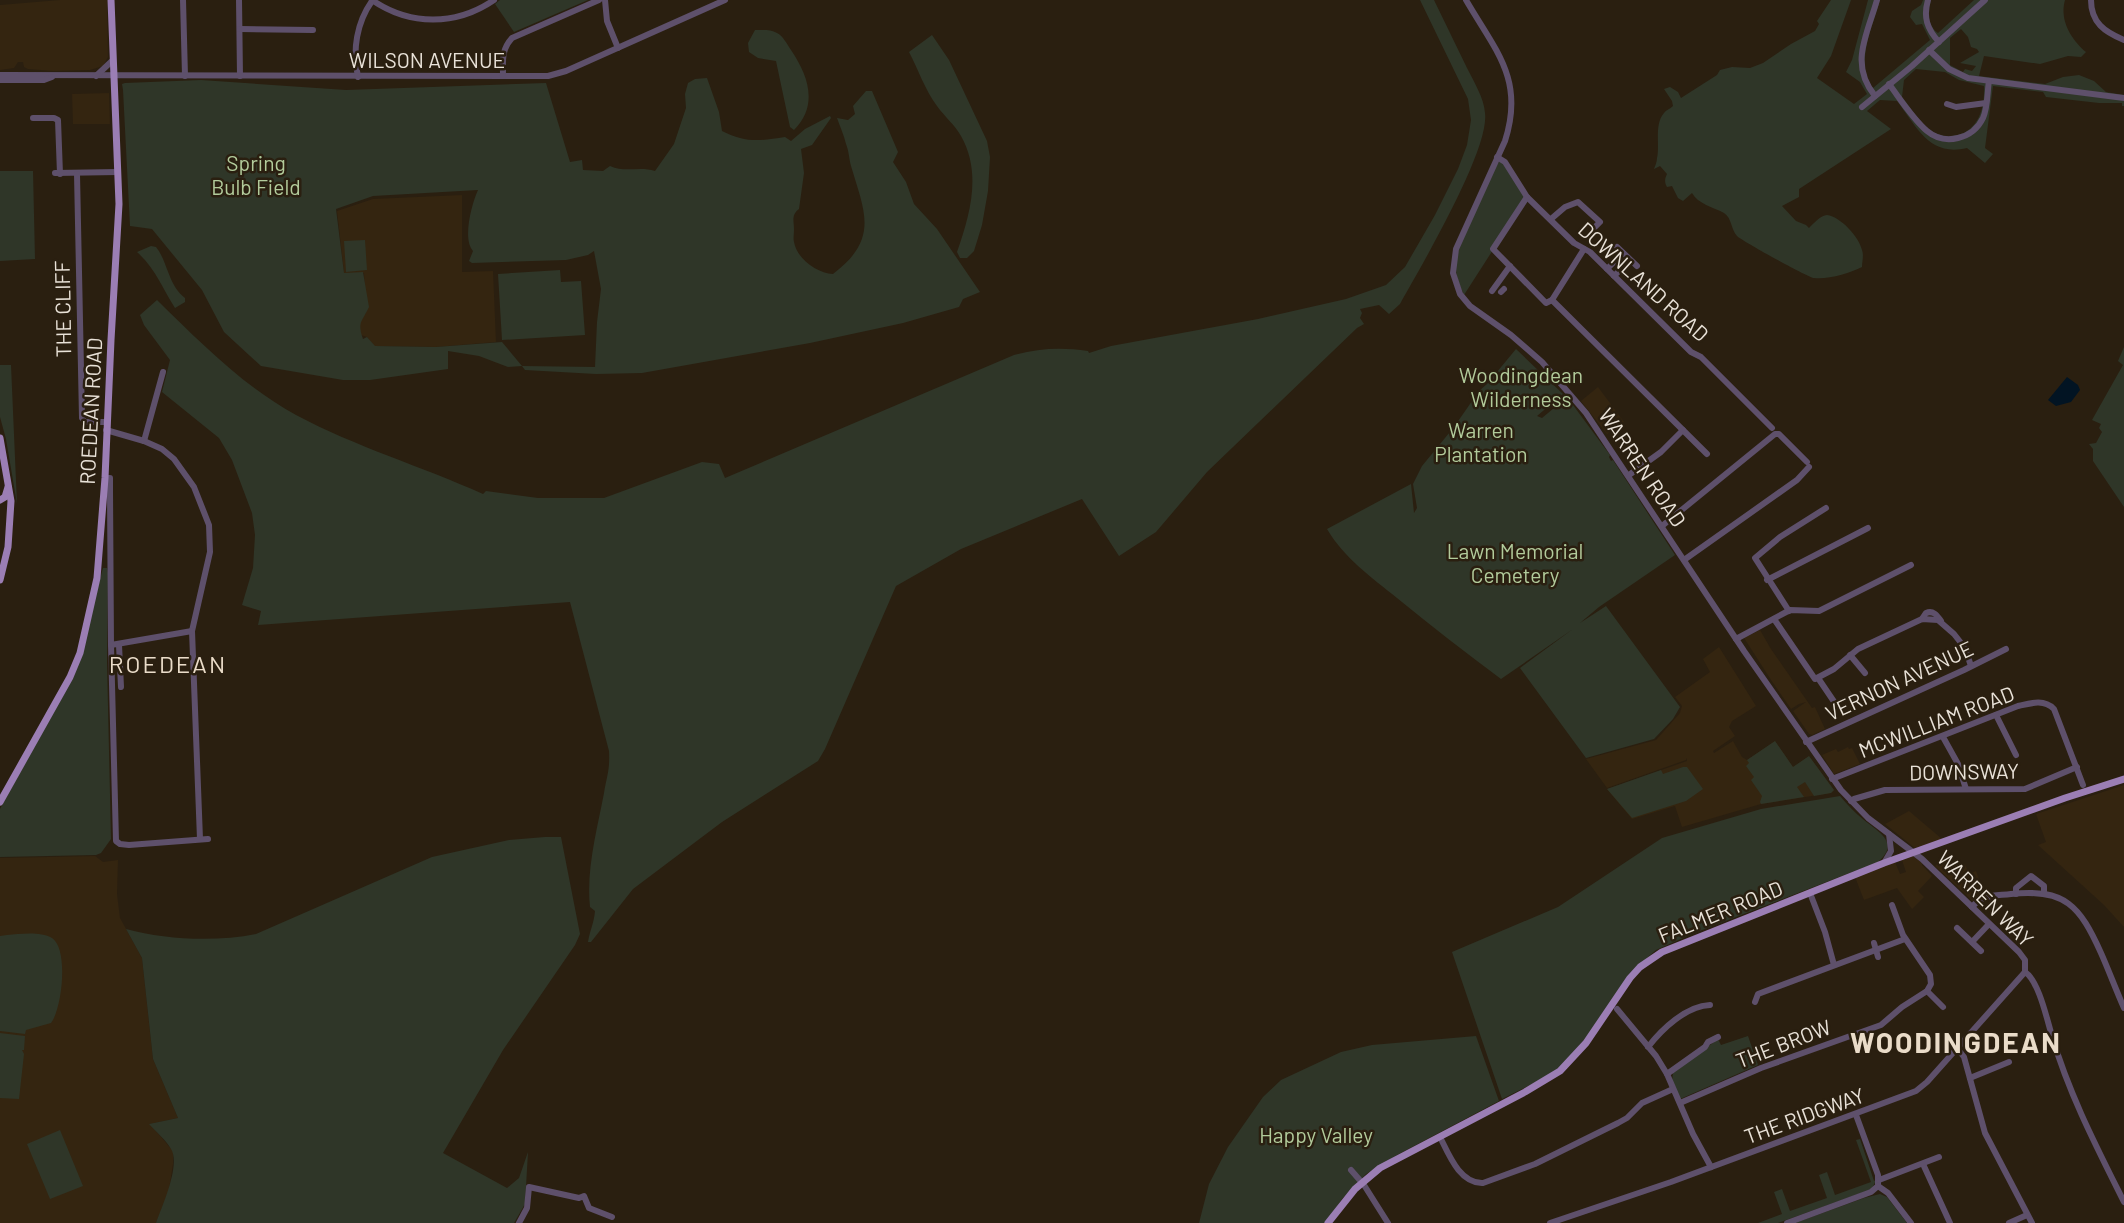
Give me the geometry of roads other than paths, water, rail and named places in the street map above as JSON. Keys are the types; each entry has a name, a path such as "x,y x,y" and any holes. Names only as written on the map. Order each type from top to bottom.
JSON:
{"main road":[{"name":"ROEDEAN ROAD","path":"0,802 78,659 97,578 107,501 107,426 119,204 111,0"},
{"path":"0,438 11,501 8,547 0,580"},
{"path":"0,500 6,494 9,483"},
{"name":"FALMER ROAD","path":"1328,1223 1345,1199 1380,1168 1525,1093 1560,1071 1583,1046 1626,982 1655,956 1884,863 2124,779"}],"street":[{"path":"183,0 185,76"},
{"path":"239,0 240,76"},
{"path":"358,77 358,26 372,0 401,15 429,20 468,14 494,0"},
{"path":"503,76 503,54 512,38 599,0"},
{"path":"605,0 607,21 618,48"},
{"path":"705,0 707,8"},
{"name":"WILSON AVENUE","path":"0,77 44,80 54,76 552,75 724,0"},
{"name":"WARREN ROAD","path":"1466,0 1502,58 1510,85 1511,107 1510,123 1497,158 1455,249 1453,273 1459,291 1470,306 1511,335 1559,380 1586,413 1832,779 1851,802 1915,853"},
{"path":"1875,96 1864,81 1861,62 1877,0"},
{"path":"1928,0 1926,22 1939,42"},
{"path":"1862,107 1984,0"},
{"path":"2091,0 2092,12 2100,26 2124,40"},
{"path":"240,29 313,30"},
{"path":"1929,50 1956,73 1968,78 2124,98"},
{"path":"96,76 113,60"},
{"path":"1889,85 1927,131 1942,139 1959,138 1972,131 1982,119 1989,80"},
{"path":"1947,104 1956,107 1986,103"},
{"path":"33,118 54,118 58,121 58,173 118,172"},
{"name":"DOWNLAND ROAD","path":"1497,158 1504,162 1527,197 1574,243 1588,250 1691,352 1701,357 1808,465 1797,481 1684,560"},
{"name":"THE CLIFF","path":"77,174 82,418 85,422 107,426"},
{"path":"1578,202 1581,192"},
{"path":"1527,197 1493,249 1546,302 1552,300 1584,249"},
{"path":"1551,219 1565,207 1578,202"},
{"path":"1578,202 1600,222"},
{"path":"1617,247 1637,266"},
{"path":"1608,269 1623,254"},
{"path":"1614,276 1630,260"},
{"path":"1492,291 1502,289 1510,266"},
{"path":"1552,300 1707,454"},
{"path":"144,441 159,376"},
{"path":"107,426 168,454 183,469 199,498 209,525 210,552 192,631 204,839 129,845 116,841 115,645 107,501"},
{"path":"1629,475 1661,452 1683,430"},
{"path":"1662,526 1775,430"},
{"path":"1789,611 1755,558 1781,537 1826,508"},
{"path":"1767,580 1868,528"},
{"path":"1736,639 1789,611 1819,612 1911,565"},
{"path":"1774,619 1814,678 1818,678 1837,706"},
{"path":"1818,678 1864,646 1922,619 1936,619 1941,622 1965,648 1971,666"},
{"path":"115,645 192,631"},
{"path":"115,645 121,687"},
{"name":"VERNON AVENUE","path":"1806,742 2006,649"},
{"path":"1850,655 1865,673"},
{"name":"MCWILLIAM ROAD","path":"1832,779 2021,705 2042,703 2049,704 2054,709 2083,785"},
{"path":"1996,715 2016,755"},
{"path":"1943,737 1958,764 1966,789"},
{"name":"DOWNSWAY","path":"1851,802 1885,790 2025,789 2077,767"},
{"path":"1884,863 1891,851 1889,834"},
{"name":"WARREN WAY","path":"1915,853 2024,957 2025,972 2031,977 2040,998 2066,1080 2124,1202"},
{"path":"2016,894 2016,888 2032,876 2044,886 2044,894"},
{"path":"1810,893 1825,932 1833,965"},
{"path":"1972,907 1983,897 2016,894 2044,894 2066,902 2084,918 2124,1008"},
{"path":"1892,910 1905,939 1930,975 1931,984 1927,991 1943,1007"},
{"path":"1972,942 1989,924"},
{"path":"1957,929 1981,951"},
{"path":"1755,1002 1757,995 1905,939"},
{"name":"THE RIDGWAY","path":"1554,1222 1856,1115 1922,1088 2025,972"},
{"name":"THE BROW","path":"1680,1103 1761,1068 1881,1025 1927,991"},
{"path":"1648,1047 1677,1019 1704,1005 1710,1005"},
{"path":"1617,1009 1667,1074 1711,1167"},
{"path":"1667,1074 1705,1047 1706,1040 1717,1037"},
{"path":"1957,1048 1964,1057 1985,1133 2032,1223"},
{"path":"1970,1078 2005,1062"},
{"path":"1440,1137 1462,1176 1473,1182 1483,1183 1545,1160 1619,1123 1642,1103 1673,1089"},
{"path":"1856,1115 1879,1183 1912,1223"},
{"path":"1788,1223 1871,1192 1879,1183 1939,1157"},
{"path":"1923,1164 1950,1223"},
{"path":"1351,1170 1362,1182 1388,1223"},
{"path":"519,1223 527,1208 528,1187 579,1198 584,1196 589,1208 612,1217"},
{"path":"2009,1223 2027,1214"}],"water":[{"path":"2067,377 2078,385 2080,390 2071,402 2056,406 2048,400"}],"district":[{"name":"ROEDEAN","path":"168,663"},
{"name":"WOODINGDEAN","path":"1956,1042"}],"park label":[{"name":"Spring Bulb Field","path":"256,174"},
{"name":"Woodingdean Wilderness","path":"1521,386"},
{"name":"Warren Plantation","path":"1481,441"},
{"name":"Lawn Memorial Cemetery","path":"1515,562"},
{"name":"Happy Valley","path":"1316,1134"}]}
